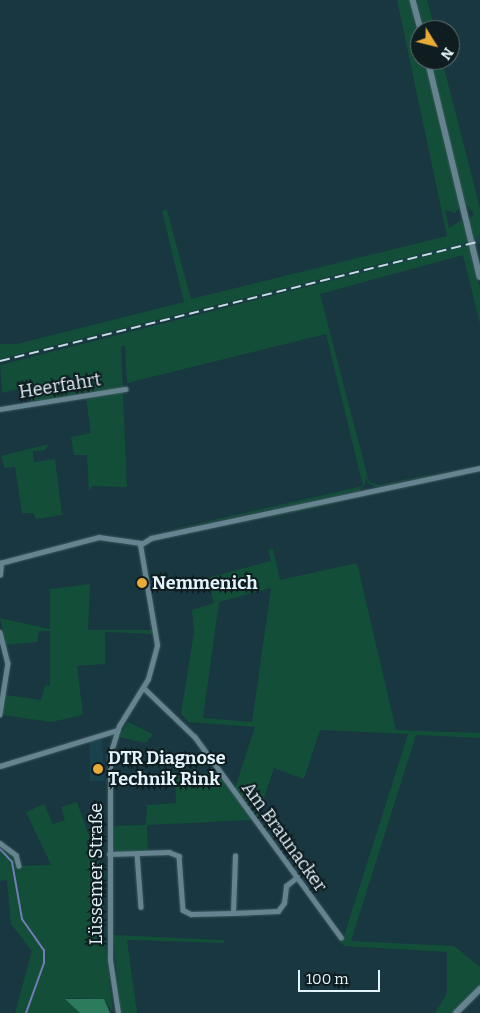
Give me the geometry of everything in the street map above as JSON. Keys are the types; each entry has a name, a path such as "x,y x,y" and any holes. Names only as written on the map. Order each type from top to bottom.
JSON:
{"street":[{"path":"414,0 419,20"},
{"path":"430,70 480,277"},
{"name":"Heerfahrt","path":"0,409 125,389"},
{"path":"0,574 1,563 100,537 141,543 232,521 480,468"},
{"name":"Lüssemer Straße","path":"118,1013 110,969 110,761 118,730 144,688 154,662 157,632 138,552 141,543"},
{"path":"0,632 8,663 0,714"},
{"name":"Am Braunacker","path":"144,688 195,737 340,937"},
{"path":"0,766 118,730"},
{"path":"0,842 16,855 19,866"},
{"path":"109,854 179,856 186,913 278,911 284,903 286,886 296,878"},
{"path":"137,854 141,907"},
{"path":"234,913 235,856"},
{"path":"456,1013 480,989"}],"shaded area":[{"path":"480,234 480,243 0,362 474,241"},
{"path":"102,739 105,781 90,781 90,742"}],"green space":[{"path":"397,0 411,0 414,20 410,20 410,61"},
{"path":"417,0 427,0 432,20 422,20"},
{"path":"412,70 427,70 460,207 455,213 445,210 449,228 461,220 469,242 0,359 0,344 17,344 184,302 162,211 167,210 191,299 447,236"},
{"path":"433,70 445,70 480,208 480,234 474,241 469,220 474,214 465,203"},
{"path":"470,245 480,289 480,324 463,255 320,294 369,482 379,485 480,465 376,487 368,483 366,476 365,484 360,491 156,533 363,486 326,334 127,383 125,346 121,346 127,487 93,486 89,491 87,455 74,455 71,437 91,433 86,398 29,402 26,387 2,393 0,365"},
{"path":"49,444 45,450 33,451 34,462 55,459 62,515 36,519 33,513 22,513 15,467 5,468 1,456"},
{"path":"480,471 268,518 269,516"},
{"path":"273,549 280,580 357,563 396,730 480,733 480,738 416,735 351,941 454,946 480,967 480,985 452,1013 435,1013 447,993 447,952 344,946 339,939 344,936 408,734 320,730 304,779 274,768 257,819 235,788 255,727 189,722 181,714 194,632 192,610 214,603 207,578 271,561 268,550","holes":["271,588 252,722 203,718 219,602"]},
{"path":"90,584 88,630 153,630 153,634 105,632 105,664 77,666 83,715 51,722 2,715 6,695 41,700 45,685 50,686 50,631 39,631 37,642 6,645 0,618 50,629 50,589"},
{"path":"128,722 153,734 146,743 119,737"},
{"path":"218,771 252,820 147,825 148,851 113,852 113,826 146,825 147,805 176,803 175,776"},
{"path":"77,802 99,864 105,864 103,924 113,1013 104,999 66,998 80,1013 15,1013 32,951 11,924 7,880 0,881 0,841 20,854 20,866 51,865 26,812 44,804 53,824 65,820 61,807"},
{"path":"113,935 224,940 224,943 127,940 137,1013 121,1013"},
{"path":"65,999 104,999 110,1013 80,1013"}],"waterway":[{"path":"0,849 12,862 22,919 44,950 44,963 26,1013"}],"railway":[{"path":"0,361 480,241"}],"place":[{"name":"Nemmenich","path":"142,583"},
{"name":"DTR Diagnose Technik Rink","path":"98,769"}]}
